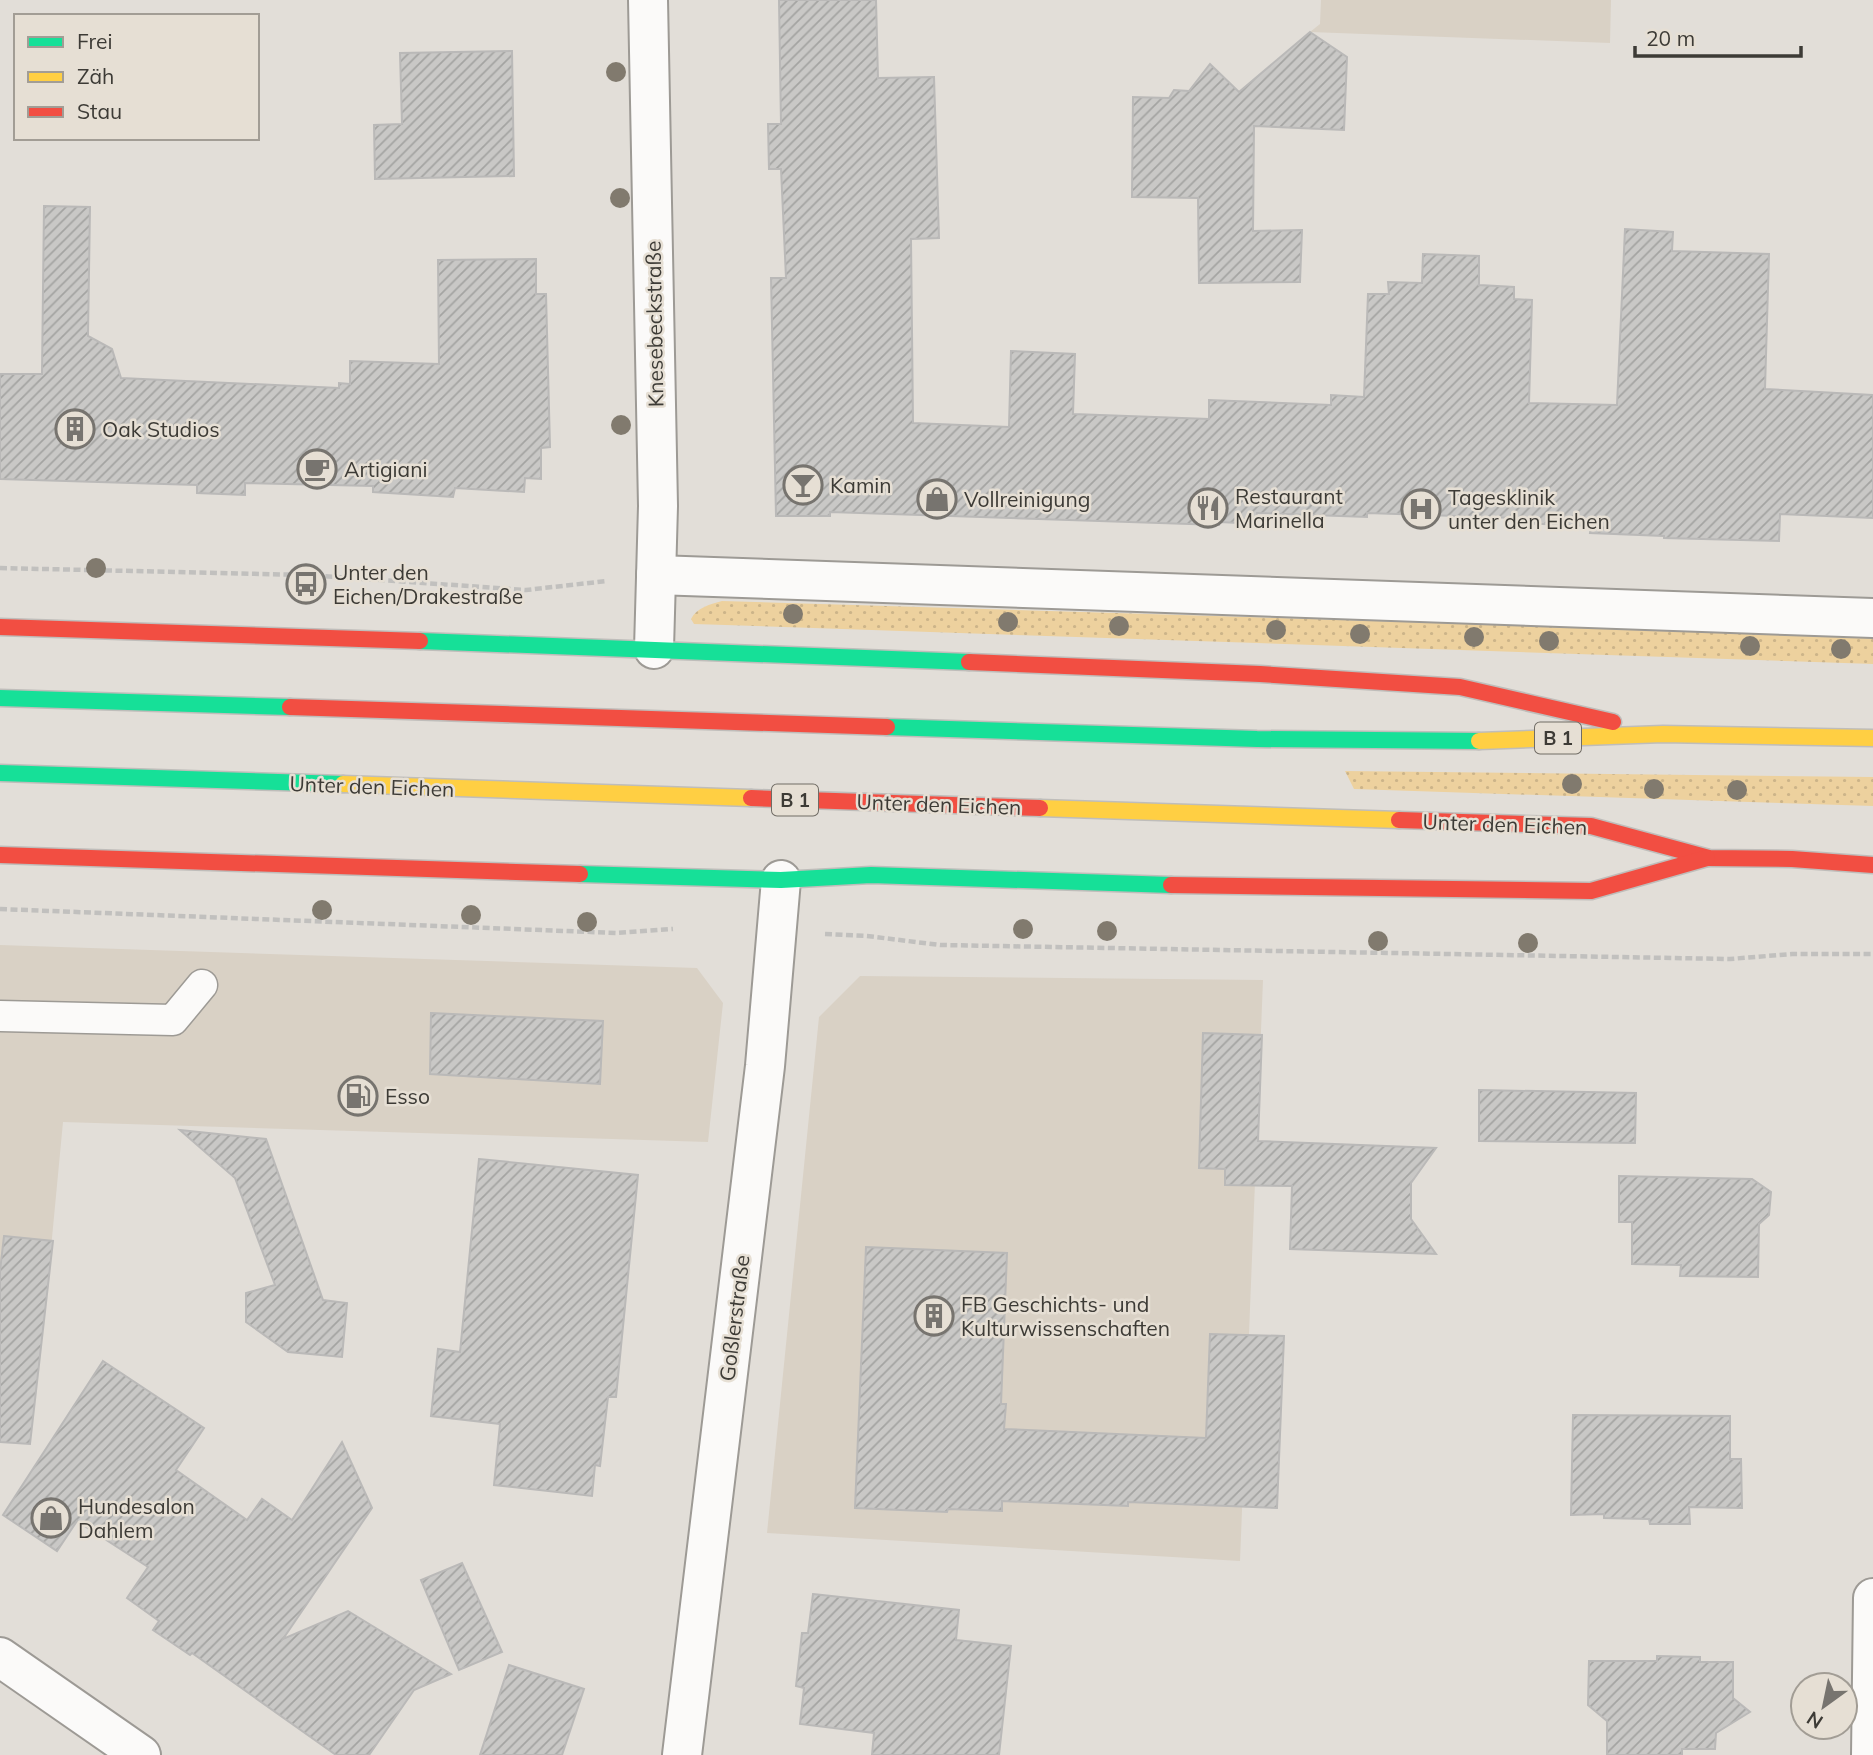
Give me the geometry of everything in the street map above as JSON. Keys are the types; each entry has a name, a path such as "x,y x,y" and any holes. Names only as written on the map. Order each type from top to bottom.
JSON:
{"main road":[{"path":"0,627 654,649 1246,673 1460,687 1663,734"},
{"name":"B 1","path":"0,698 1257,739 1452,742 1663,734 1873,738"},
{"name":"Unter den Eichen","path":"0,773 1591,826 1709,858 1792,859 1873,865"},
{"path":"0,855 781,880 871,875 1252,888 1591,891 1709,858"}],"street":[{"name":"Knesebeckstraße","path":"648,0 658,506 654,649"},
{"path":"656,575 1873,618"},
{"name":"Goßlerstraße","path":"682,1755 765,1066 781,880"},
{"path":"1871,1755 1873,1598"},
{"path":"0,1657 141,1755"}],"lane":[{"path":"0,1016 173,1020 202,985"}],"path":[{"path":"0,568 307,575 526,590 656,575"},
{"path":"0,909 617,933 679,928"},
{"path":"867,936 940,945 1730,959 1792,954 1873,954"}],"shaded area":[{"path":"1321,0 1611,0 1610,43 1310,32 1320,24"},
{"path":"722,601 1873,636 1873,664 694,624 691,619 696,612"},
{"path":"1345,771 1873,777 1873,806 1354,789"},
{"path":"0,945 697,968 723,1003 708,1142 63,1122 44,1322 0,1336"},
{"path":"860,976 1263,980 1240,1561 767,1533 819,1017"}],"building":[{"path":"779,0 876,0 878,78 934,77 939,238 911,239 913,423 1009,427 1011,351 1075,354 1073,414 1209,419 1209,400 1331,405 1331,395 1364,397 1368,294 1389,294 1388,282 1422,283 1423,254 1479,256 1479,285 1514,287 1514,299 1532,300 1529,403 1617,405 1625,229 1673,232 1672,251 1769,254 1765,389 1873,395 1873,518 1780,514 1779,541 1590,533 1591,526 1516,523 1516,518 1367,513 1367,517 1257,513 1256,524 1220,522 1219,525 830,512 830,516 776,516 771,278 786,278 781,169 769,169 768,124 781,124"},
{"path":"1310,32 1347,57 1344,130 1254,126 1253,231 1302,230 1300,282 1199,283 1198,198 1132,197 1133,97 1169,98 1174,90 1189,91 1210,64 1239,92"},
{"path":"512,51 514,176 375,179 374,125 402,124 400,53"},
{"path":"44,206 90,207 88,336 112,349 121,378 339,388 339,383 350,384 350,361 439,364 438,260 536,259 536,294 546,294 550,447 541,448 541,479 525,478 524,492 455,488 453,497 373,492 373,486 245,483 245,495 197,493 197,485 0,479 0,374 42,374"},
{"path":"431,1013 603,1021 600,1084 430,1074"},
{"path":"1203,1033 1262,1035 1258,1141 1436,1148 1411,1183 1411,1219 1436,1254 1290,1249 1292,1186 1225,1185 1225,1169 1199,1168"},
{"path":"1479,1090 1636,1093 1635,1143 1479,1141"},
{"path":"180,1130 266,1139 323,1300 347,1303 342,1357 288,1352 246,1322 246,1293 275,1285 235,1178"},
{"path":"479,1159 638,1175 616,1397 608,1397 600,1466 595,1465 592,1496 494,1485 500,1424 431,1416 438,1349 460,1352"},
{"path":"1619,1176 1752,1179 1771,1192 1769,1215 1759,1224 1758,1277 1680,1276 1681,1265 1632,1264 1632,1222 1619,1222"},
{"path":"4,1236 53,1241 30,1444 0,1442 0,1271"},
{"path":"866,1247 1007,1253 1001,1404 1006,1404 1004,1429 1206,1438 1210,1334 1284,1336 1277,1508 1128,1502 1128,1506 1002,1501 1002,1511 948,1509 947,1512 855,1508"},
{"path":"103,1361 204,1428 176,1470 247,1520 262,1499 292,1520 342,1442 372,1508 283,1639 348,1611 451,1674 414,1690 369,1755 336,1755 192,1653 190,1655 153,1630 159,1621 127,1598 148,1567 77,1521 57,1551 3,1515"},
{"path":"1573,1415 1730,1416 1730,1459 1741,1459 1742,1508 1689,1507 1690,1524 1650,1524 1649,1519 1604,1518 1604,1514 1571,1515"},
{"path":"462,1563 502,1652 459,1670 421,1580"},
{"path":"813,1594 959,1610 956,1640 1011,1646 999,1755 872,1755 874,1733 800,1724 804,1688 796,1686 802,1633 808,1633"},
{"path":"1657,1656 1700,1657 1700,1662 1733,1662 1733,1698 1750,1712 1716,1733 1715,1749 1682,1749 1682,1755 1607,1755 1607,1721 1588,1705 1589,1661 1657,1661"},
{"path":"509,1665 584,1689 562,1755 480,1755"}],"traffic: fast":[{"path":"420,641 969,662"},
{"path":"0,698 290,707"},
{"path":"887,727 1257,739 1479,741"},
{"path":"0,773 343,784"},
{"path":"580,874 781,880 871,875 1171,885"}],"traffic: slow":[{"path":"1479,741 1663,734 1873,738"},
{"path":"343,784 751,798"},
{"path":"1040,808 1399,820"}],"traffic: jam":[{"path":"0,627 420,641"},
{"path":"969,662 1260,674 1460,687 1613,722"},
{"path":"290,707 887,727"},
{"path":"751,798 1040,808"},
{"path":"1399,820 1591,826 1709,858 1792,859 1873,865"},
{"path":"0,855 580,874"},
{"path":"1171,885 1591,891 1707,858"}],"place":[{"name":"Oak Studios","path":"75,429"},
{"name":"Artigiani","path":"317,469"},
{"name":"Kamin","path":"803,485"},
{"name":"Vollreinigung","path":"937,499"},
{"name":"Restaurant Marinella","path":"1208,508"},
{"name":"Tagesklinik unter den Eichen","path":"1421,509"},
{"name":"Unter den Eichen/Drakestraße","path":"306,584"},
{"name":"Esso","path":"358,1096"},
{"name":"FB Geschichts- und Kulturwissenschaften","path":"934,1316"},
{"name":"Hundesalon Dahlem","path":"51,1518"}]}
